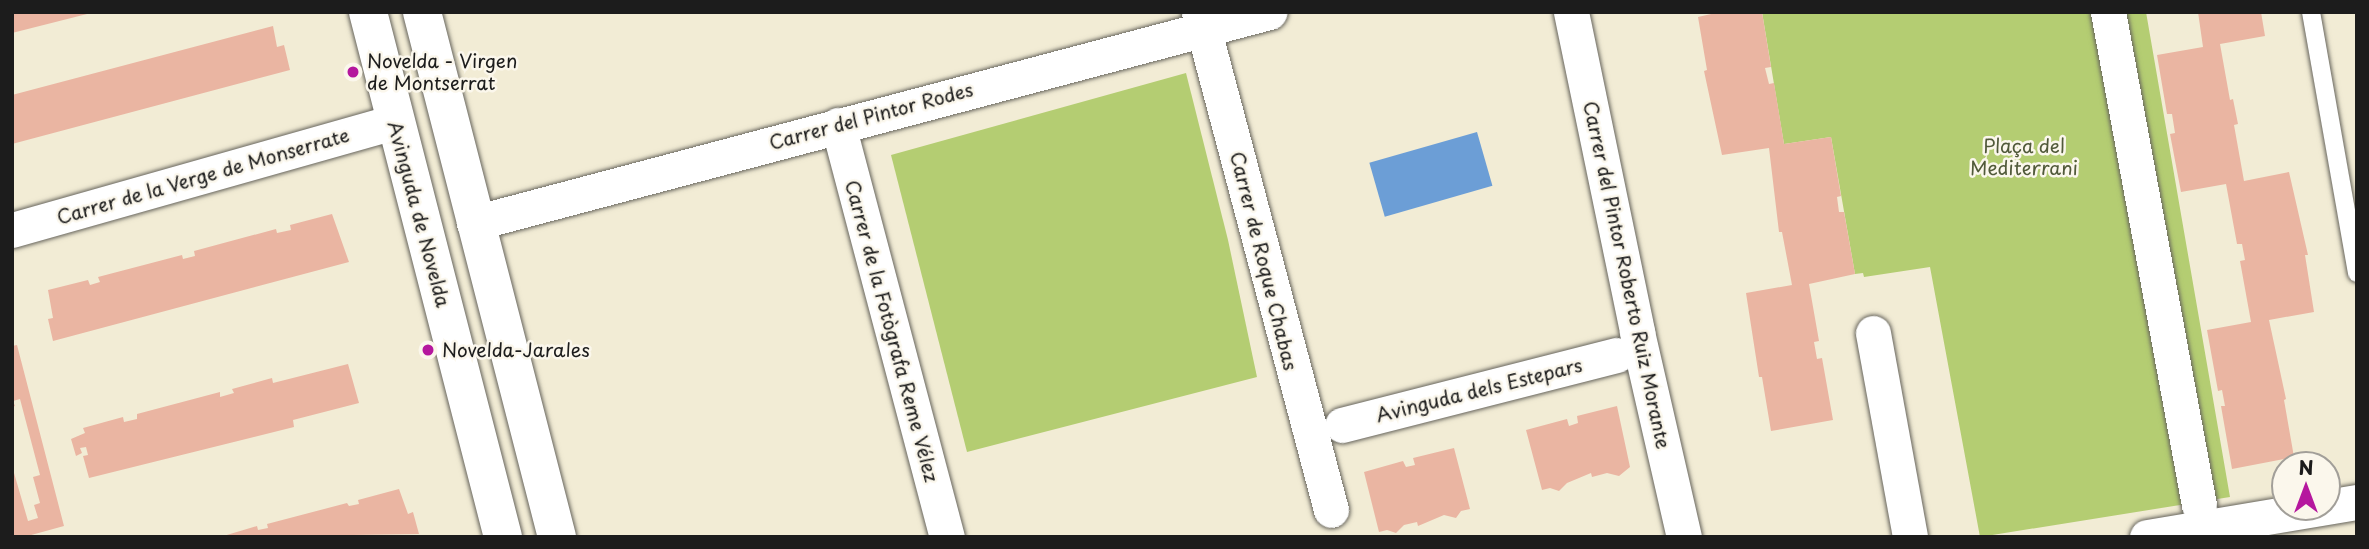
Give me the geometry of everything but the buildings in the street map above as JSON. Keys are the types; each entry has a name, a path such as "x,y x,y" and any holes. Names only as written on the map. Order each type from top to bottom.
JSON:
{"main road":[{"name":"Avinguda de Novelda","path":"368,12 394,122 503,537"},
{"path":"422,12 474,223 557,537"}],"street":[{"name":"Carrer del Pintor Rodes","path":"474,223 838,125 1201,20 1269,12"},
{"name":"Carrer del Pintor Roberto Ruiz Morante","path":"1571,12 1637,332 1684,537"},
{"path":"2108,12 2199,505"},
{"name":"Carrer de Roque Chabas","path":"1201,20 1331,510"},
{"name":"Carrer de la Verge de Monserrate","path":"12,230 394,122"},
{"name":"Carrer de la Fotògrafa Reme Vélez","path":"838,125 947,537"},
{"path":"1873,333 1910,537"},
{"name":"Avinguda dels Estepars","path":"1342,425 1616,355"},
{"path":"2147,537 2357,502"}],"lane":[{"path":"2311,12 2357,273"}],"green space":[{"name":"Plaça del Mediterrani","path":"1762,12 2146,12 2230,497 1980,537 1930,267 1864,277 1863,273 1855,274 1831,137 1784,144"},
{"path":"1186,73 1228,240 1257,377 967,452 891,155"}],"water":[{"path":"1477,132 1492,186 1385,217 1369,163"}],"place":[{"name":"Novelda - Virgen de Montserrat","path":"353,72"},
{"name":"Novelda-Jarales","path":"428,350"}]}
